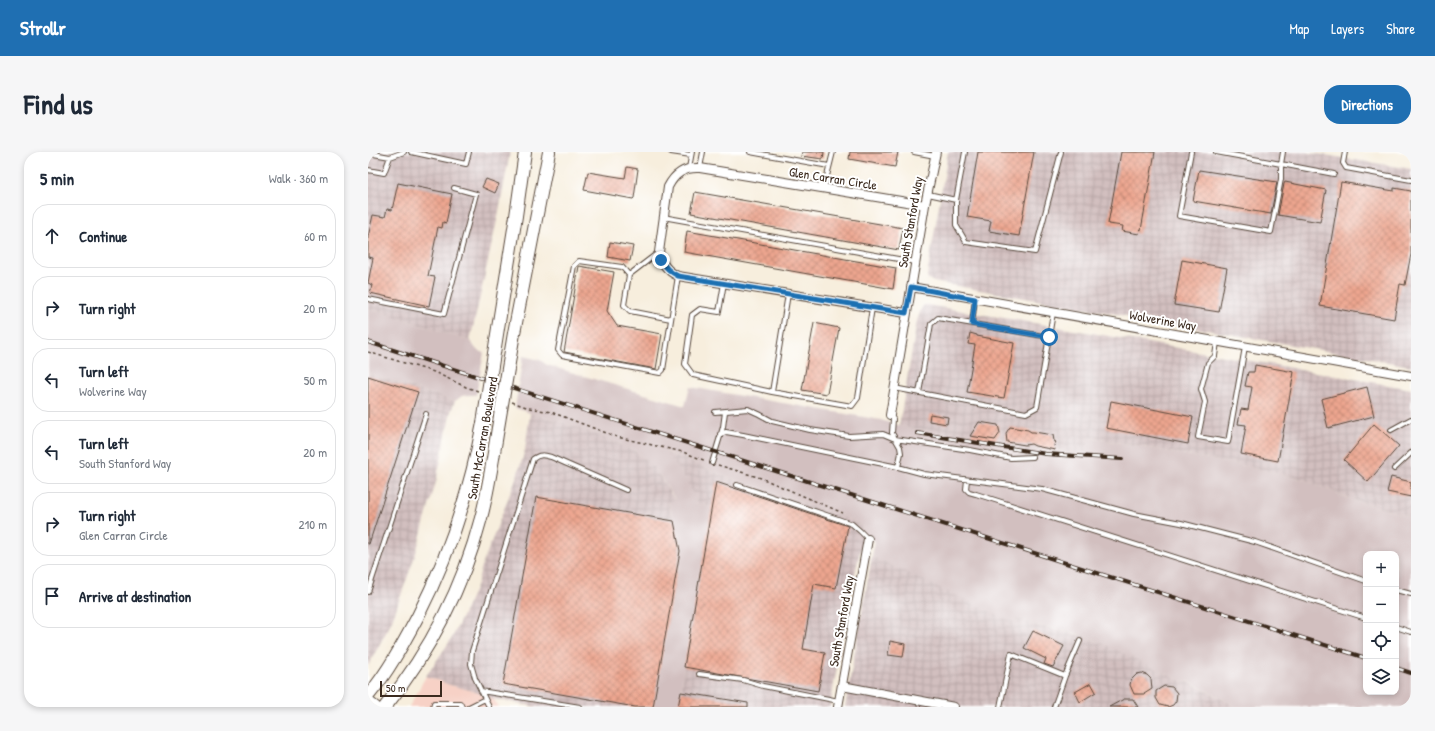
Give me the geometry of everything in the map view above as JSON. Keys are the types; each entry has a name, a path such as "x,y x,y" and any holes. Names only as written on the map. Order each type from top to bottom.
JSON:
{"main road":[{"name":"South McCarran Boulevard","path":"368,696 390,667 413,625 442,566 465,502 483,423 525,152"},
{"name":"South McCarran Boulevard","path":"385,707 399,689 428,645 457,588 482,517 514,333 549,152"}],"street":[{"name":"South Stanford Way","path":"890,415 906,313 935,154"},
{"name":"Glen Carran Circle","path":"690,168 700,168 925,205"},
{"path":"690,168 678,174 668,187 659,252 664,266 671,272 678,276 906,313"},
{"name":"Wolverine Way","path":"911,287 1411,376"},
{"name":"South Stanford Way","path":"838,704 868,539"},
{"path":"842,686 954,707"},
{"path":"368,701 376,707"}],"lane":[{"path":"370,153 390,157 404,152"},
{"path":"412,152 466,164 469,152"},
{"path":"671,152 692,154 690,168"},
{"path":"700,168 703,152"},
{"path":"750,152 829,166"},
{"path":"824,188 833,152"},
{"path":"914,152 935,154"},
{"path":"965,152 956,200 956,225 966,242 1035,252 1061,152"},
{"path":"1191,152 1179,216 1271,232 1281,179 1283,152"},
{"path":"1216,152 1334,174"},
{"path":"1345,152 1343,163 1346,168 1411,180"},
{"path":"368,170 384,173 390,157"},
{"path":"368,299 444,314 476,194 454,188"},
{"path":"927,194 956,200"},
{"path":"663,217 915,262"},
{"path":"659,252 629,275 624,305 630,311 672,319"},
{"path":"629,275 622,267 579,261 574,266 558,350 562,355 660,373 663,370 678,276"},
{"path":"724,283 719,312 700,309 692,315 685,364 692,375 772,392 852,406 858,398 872,308"},
{"path":"772,392 788,294"},
{"path":"972,324 975,299"},
{"path":"894,388 1026,413 1037,407 1053,313"},
{"path":"919,393 931,324 938,318 1049,337"},
{"path":"1217,342 1215,356 1208,363 1201,389 1205,402 1198,437 1228,442 1245,347"},
{"path":"715,412 748,409 772,422 810,430 849,436 882,434 895,439 970,450 1011,458 1033,457"},
{"path":"712,463 723,427 725,412"},
{"path":"368,592 426,414"},
{"path":"890,415 893,420 892,433 900,447 901,453 898,467"},
{"path":"1391,430 1411,419"},
{"path":"720,434 726,432 743,435 898,467 924,474 1042,489 1134,514 1181,523 1255,542 1363,580"},
{"path":"1394,469 1411,453"},
{"path":"489,707 475,678 471,664 472,651 533,459 537,456 543,455 551,457 626,490"},
{"path":"967,480 966,489 969,492 1363,617"},
{"path":"737,485 852,524 868,539"},
{"path":"1399,591 1411,594"},
{"path":"1399,628 1411,632"},
{"path":"1054,707 1064,676 1080,641"},
{"path":"1000,707 1010,654 1064,676"},
{"path":"699,674 743,680 838,704"},
{"path":"481,691 580,707"},
{"path":"469,707 485,699"},
{"path":"433,707 434,703 460,703 462,707"}],"path":[{"path":"368,352 434,372 466,387 480,391"},
{"path":"509,401 529,408 551,412 617,437 683,452 712,463 761,478 847,515"}],"shaded area":[{"path":"368,152 510,152 498,216 470,341 368,308"},
{"path":"948,152 1306,152 1411,169 1411,366 934,282 928,279 927,276"},
{"path":"924,305 1411,389 1411,517 1353,500 1305,480 1236,464 1089,437 1087,453 1030,448 899,426 917,321"},
{"path":"368,308 470,341 477,350 484,353 476,395 462,396 455,401 368,373"},
{"path":"523,356 540,360 547,365 685,406 690,387 881,420 899,426 1046,450 1087,452 1088,437 1236,464 1305,480 1353,500 1411,517 1411,707 1238,707 1188,681 1187,683 1095,640 1075,633 1036,625 1023,620 1016,619 1015,622 1001,617 872,556 875,541 863,538 864,529 859,524 847,518 719,474 666,452 684,477 697,504 712,507 684,668 679,707 653,707 681,551 675,521 668,502 675,499 656,470 647,460 635,451 596,434 557,420 515,408"},
{"path":"368,373 455,401 451,411 436,482 415,556 391,623 368,666"},
{"path":"530,413 557,420 596,434 635,451 647,460 656,470 675,500 668,503 675,521 681,551 653,707 537,707 494,699 426,676 452,638 476,587 483,563 518,473 525,450"},
{"path":"665,452 698,464 719,474 847,518 859,524 864,529 847,609 830,707 679,707 684,668 712,507 697,504 684,477"},
{"path":"872,556 1015,621 1016,619 1023,620 1036,625 1084,636 1105,644 1187,683 1187,681 1238,707 845,707"},
{"path":"426,676 494,699 498,707 409,707"}],"building":[{"path":"802,152 824,152 823,159 801,156"},
{"path":"850,152 898,152 895,167 849,159"},
{"path":"978,152 1034,152 1019,236 989,231 991,221 967,217"},
{"path":"1121,152 1155,152 1139,234 1122,231 1123,226 1108,224"},
{"path":"627,167 638,169 633,199 584,190 588,172 625,178"},
{"path":"1199,170 1277,182 1271,214 1193,201"},
{"path":"486,179 499,184 495,193 482,187"},
{"path":"1285,182 1326,190 1320,222 1278,215"},
{"path":"1341,182 1394,191 1394,188 1411,191 1411,254 1405,285 1400,284 1394,319 1320,306"},
{"path":"398,183 452,194 446,223 443,222 442,228 438,227 428,276 435,277 429,306 370,293 372,285 368,283 373,258 368,257 368,237 373,215 385,217 387,209 392,210"},
{"path":"695,192 903,228 899,250 691,213"},
{"path":"687,231 896,268 893,289 684,252"},
{"path":"610,242 633,246 630,261 608,257"},
{"path":"1182,260 1227,268 1219,312 1174,305"},
{"path":"579,266 614,272 607,311 617,326 662,334 656,369 564,352"},
{"path":"814,323 839,328 827,394 802,390"},
{"path":"970,333 977,336 1014,343 1004,398 967,392 975,345 968,344"},
{"path":"1255,365 1294,372 1278,461 1241,454 1246,425 1238,424 1241,409 1248,410 1252,387 1245,386 1248,372 1254,372"},
{"path":"368,376 418,392 369,544 368,544"},
{"path":"1367,387 1374,416 1328,428 1321,399"},
{"path":"1111,401 1193,417 1188,444 1106,428"},
{"path":"930,414 948,417 947,424 929,421"},
{"path":"979,422 998,425 1000,433 995,440 970,436"},
{"path":"1374,424 1399,446 1368,482 1344,460"},
{"path":"1010,427 1053,435 1054,441 1056,442 1054,445 1055,450 1031,444 1025,445 1007,442 1006,433"},
{"path":"1391,477 1411,482 1411,497 1387,492"},
{"path":"716,482 848,526 836,588 814,584 803,649 825,653 818,691 684,667"},
{"path":"536,497 674,521 680,551 653,707 635,707 503,684"},
{"path":"1033,631 1064,646 1053,667 1044,664 1046,659 1024,648"},
{"path":"890,641 905,644 903,657 888,655"},
{"path":"1142,673 1151,679 1152,689 1144,694 1134,694 1130,685 1131,680 1137,674"},
{"path":"1091,683 1096,692 1080,702 1075,692"},
{"path":"1164,686 1172,687 1177,693 1176,701 1173,705 1168,707 1160,705 1156,698 1156,691"},
{"path":"681,692 748,703 748,707 678,707"},
{"path":"1124,699 1133,699 1138,707 1109,707"}],"railway":[{"path":"368,342 1363,657"},
{"path":"917,433 1046,454 1122,459"},
{"path":"1399,669 1411,673"}],"route":[{"path":"661,260 664,266 678,276 906,313 911,287 975,299 972,324 1049,337"}]}
